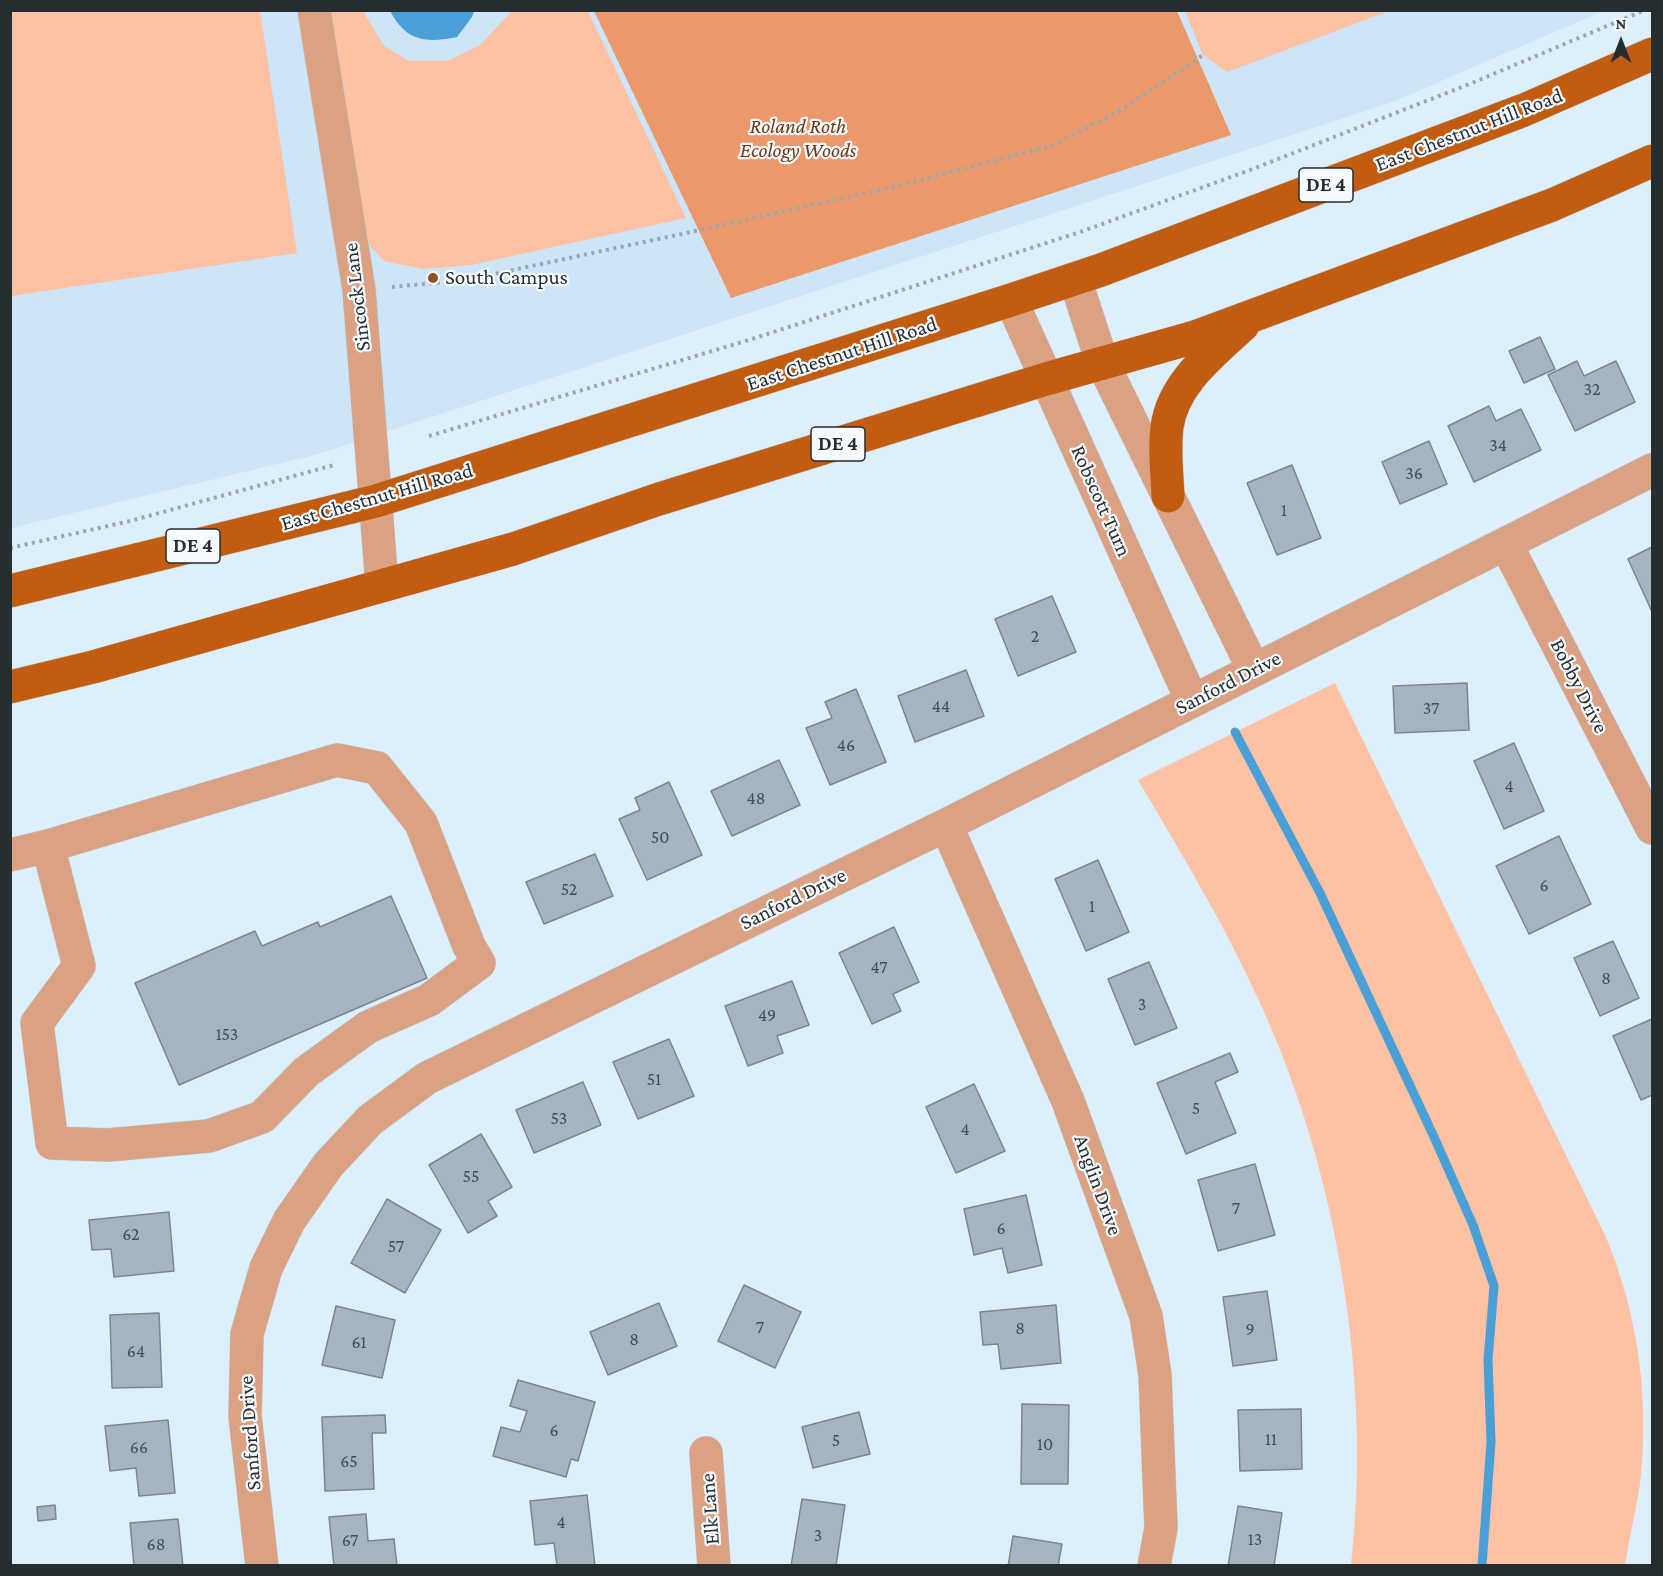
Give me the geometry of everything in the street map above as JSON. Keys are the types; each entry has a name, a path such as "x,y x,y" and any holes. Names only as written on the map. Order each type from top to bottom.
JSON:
{"main road":[{"name":"East Chestnut Hill Road","path":"10,591 376,501 1011,300 1075,279 1524,110 1653,54"},
{"name":"DE 4","path":"10,687 93,667 513,549 659,499 1102,362 1196,337 1552,205 1653,161"},
{"path":"1168,496 1167,424 1178,394 1198,368 1252,316"}],"street":[{"name":"Sincock Lane","path":"314,10 358,290 382,585"},
{"path":"1075,279 1102,362 1254,670"},
{"name":"Robscott Turn","path":"1011,300 1192,701"},
{"name":"Sanford Drive","path":"262,1566 245,1416 247,1334 266,1268 289,1221 328,1165 370,1120 427,1078 946,825 1653,470"},
{"name":"Bobby Drive","path":"1506,544 1653,828"},
{"path":"10,855 48,846 337,760 377,768 421,823 469,946 479,963 429,1000 368,1027 306,1072 262,1117 209,1136 108,1145 52,1143 37,1023 79,966 48,846"},
{"name":"Anglin Drive","path":"946,825 1068,1101 1146,1316 1155,1375 1161,1528 1154,1566"},
{"name":"Elk Lane","path":"706,1453 714,1566"}],"path":[{"path":"429,436 749,340 1083,231 1250,170 1472,84 1645,10"},
{"path":"358,290 466,280 885,189 1051,146 1121,110 1203,56"},
{"path":"10,549 129,521 334,465"}],"shaded area":[{"path":"11,10 260,11 297,253 11,296"},
{"name":"South Campus","path":"10,11 1603,11 1393,102 319,454 11,528"},
{"path":"331,11 363,11 384,46 409,61 447,61 480,45 512,11 588,11 686,218 471,265 423,269 384,261 370,246 365,228"},
{"path":"1185,11 1389,11 1227,72 1203,55"},
{"path":"1335,683 1605,1235 1626,1295 1639,1357 1643,1452 1640,1484 1625,1565 1351,1565 1356,1495 1357,1423 1352,1351 1343,1278 1329,1207 1310,1137 1287,1068 1260,1003 1202,890 1138,780"}],"green space":[{"name":"Roland Roth Ecology Woods","path":"594,11 1177,11 1231,135 731,298"}],"water":[{"path":"390,11 474,11 457,37 426,40 403,29"}],"building":[{"path":"1540,337 1555,369 1524,383 1509,351"},
{"path":"1577,361 1584,376 1616,361 1635,402 1575,431 1548,375"},
{"path":"1489,406 1496,421 1521,409 1541,450 1474,482 1448,426"},
{"path":"1429,441 1447,484 1400,504 1382,462"},
{"path":"1292,465 1321,538 1277,555 1247,483"},
{"path":"1652,547 1652,612 1628,559"},
{"path":"1052,596 1076,652 1018,676 995,619"},
{"path":"966,670 984,716 915,742 898,696"},
{"path":"1467,683 1469,730 1395,733 1393,686"},
{"path":"856,689 886,762 830,785 806,728 832,718 825,702"},
{"path":"1514,743 1544,811 1504,829 1474,761"},
{"path":"779,760 800,805 732,836 711,791"},
{"path":"669,782 702,855 647,880 619,819 640,810 635,798"},
{"path":"1559,836 1591,904 1529,934 1496,866"},
{"path":"595,854 613,896 544,924 526,882"},
{"path":"1098,860 1129,932 1086,951 1055,879"},
{"path":"391,896 427,978 179,1085 135,983 255,931 262,946 318,922 320,927"},
{"path":"894,927 919,982 893,994 901,1011 872,1024 839,953"},
{"path":"1613,941 1639,998 1600,1016 1574,958"},
{"path":"1149,962 1177,1028 1135,1045 1108,979"},
{"path":"792,981 809,1025 777,1036 783,1053 748,1066 725,1006"},
{"path":"1652,1019 1652,1095 1641,1100 1613,1036"},
{"path":"669,1039 694,1096 638,1119 613,1062"},
{"path":"1230,1053 1238,1072 1215,1082 1236,1133 1186,1154 1157,1083"},
{"path":"583,1082 601,1125 534,1153 516,1110"},
{"path":"974,1084 1005,1151 956,1173 926,1107"},
{"path":"481,1134 512,1187 488,1201 497,1216 468,1233 429,1165"},
{"path":"1255,1164 1275,1235 1218,1251 1198,1180"},
{"path":"1026,1195 1042,1265 1008,1273 1002,1248 974,1255 964,1209"},
{"path":"387,1199 441,1230 405,1293 351,1263"},
{"path":"169,1212 174,1271 114,1277 111,1249 92,1250 89,1220"},
{"path":"744,1285 801,1312 775,1368 718,1341"},
{"path":"1267,1291 1277,1360 1233,1366 1223,1297"},
{"path":"659,1303 677,1346 608,1375 590,1332"},
{"path":"1056,1305 1061,1363 1001,1369 998,1344 983,1345 980,1312"},
{"path":"336,1306 395,1320 382,1378 322,1365"},
{"path":"159,1313 162,1387 112,1388 110,1315"},
{"path":"518,1380 595,1402 578,1461 571,1459 566,1477 493,1456 501,1427 520,1432 527,1411 510,1406"},
{"path":"1022,1404 1069,1405 1068,1484 1021,1484"},
{"path":"1301,1409 1302,1469 1240,1471 1238,1410"},
{"path":"859,1412 870,1454 813,1468 802,1427"},
{"path":"385,1415 386,1433 372,1433 374,1489 325,1491 322,1417"},
{"path":"168,1420 175,1493 139,1496 136,1468 110,1471 105,1426"},
{"path":"587,1495 595,1566 557,1566 554,1543 535,1545 530,1501"},
{"path":"802,1499 845,1505 836,1566 791,1566"},
{"path":"55,1505 56,1519 38,1521 37,1507"},
{"path":"1238,1506 1282,1513 1274,1566 1228,1566"},
{"path":"366,1514 368,1541 394,1539 397,1566 334,1566 329,1517"},
{"path":"178,1519 183,1566 134,1566 130,1523"},
{"path":"1013,1536 1062,1544 1058,1566 1008,1566"}],"waterway":[{"path":"1235,732 1320,893 1473,1225 1494,1286 1488,1360 1491,1442 1482,1566"}],"place":[{"name":"South Campus","path":"433,278"}]}
